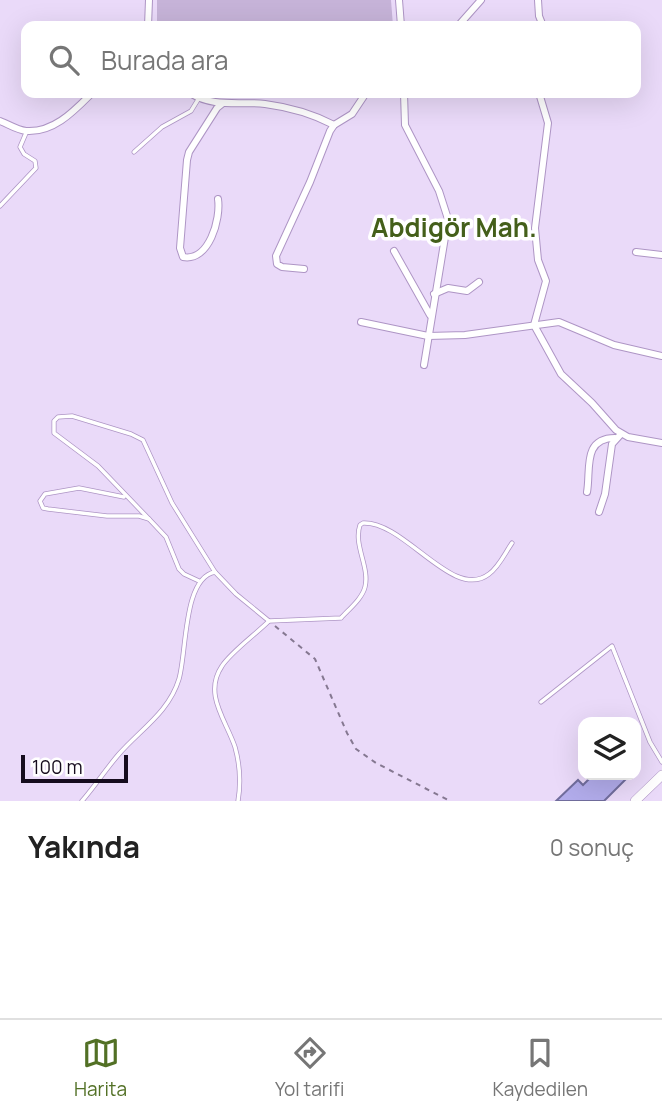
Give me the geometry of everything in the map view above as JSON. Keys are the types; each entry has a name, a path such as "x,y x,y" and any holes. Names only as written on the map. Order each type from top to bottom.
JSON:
{"main road":[{"path":"635,801 662,775"}],"street":[{"path":"148,21 149,0"},
{"path":"399,0 401,21"},
{"path":"462,21 481,0"},
{"path":"538,0 541,21"},
{"path":"0,121 27,131 47,127 65,118 87,98"},
{"path":"200,98 222,104 266,104 309,115 334,125"},
{"path":"304,269 282,267 277,264 276,256 334,125 352,114 363,98"},
{"path":"404,98 405,125 409,137 439,191 448,219 424,365"},
{"path":"540,98 548,123 535,228 538,260 546,281 534,325 561,374 592,402 618,436"},
{"path":"218,199 214,229 207,245 201,254 189,259 183,257 180,248 187,160 196,140 222,104"},
{"path":"394,251 431,317"},
{"path":"636,252 662,255"},
{"path":"434,294 448,288 467,291 479,282"},
{"path":"360,322 428,336 465,335 558,322 614,345 662,356"},
{"path":"599,512 605,494 610,453 618,436"},
{"path":"587,492 588,460 591,451 604,439 618,436 662,443"}],"lane":[{"path":"134,152 162,127 191,111 200,98"},
{"path":"0,206 36,168 35,161 20,148 27,131"},
{"path":"199,581 179,569 166,537 98,466 54,433 54,421 58,417 72,416 131,433 143,440 172,503 215,572 236,594 269,621"},
{"path":"127,498 79,488 45,494 40,501 43,508 48,509 149,519"},
{"path":"238,801 238,761 234,744 215,702 214,685 218,673 225,662 269,621 341,618 361,595 366,584 358,535 358,528 363,523 376,524 408,540 442,570 470,580 488,575 512,543"},
{"path":"82,801 121,752 171,700 180,674 191,599 199,581 215,572"},
{"path":"541,702 612,646 650,743 662,762"}],"path":[{"path":"269,621 315,659 356,749 376,763 450,801"}],"shaded area":[{"path":"157,0 391,0 393,21 157,21"}],"building":[{"path":"578,780 583,785 588,780 625,780 604,801 556,801"}],"district":[{"name":"Abdigör Mah.","path":"454,227"}]}
